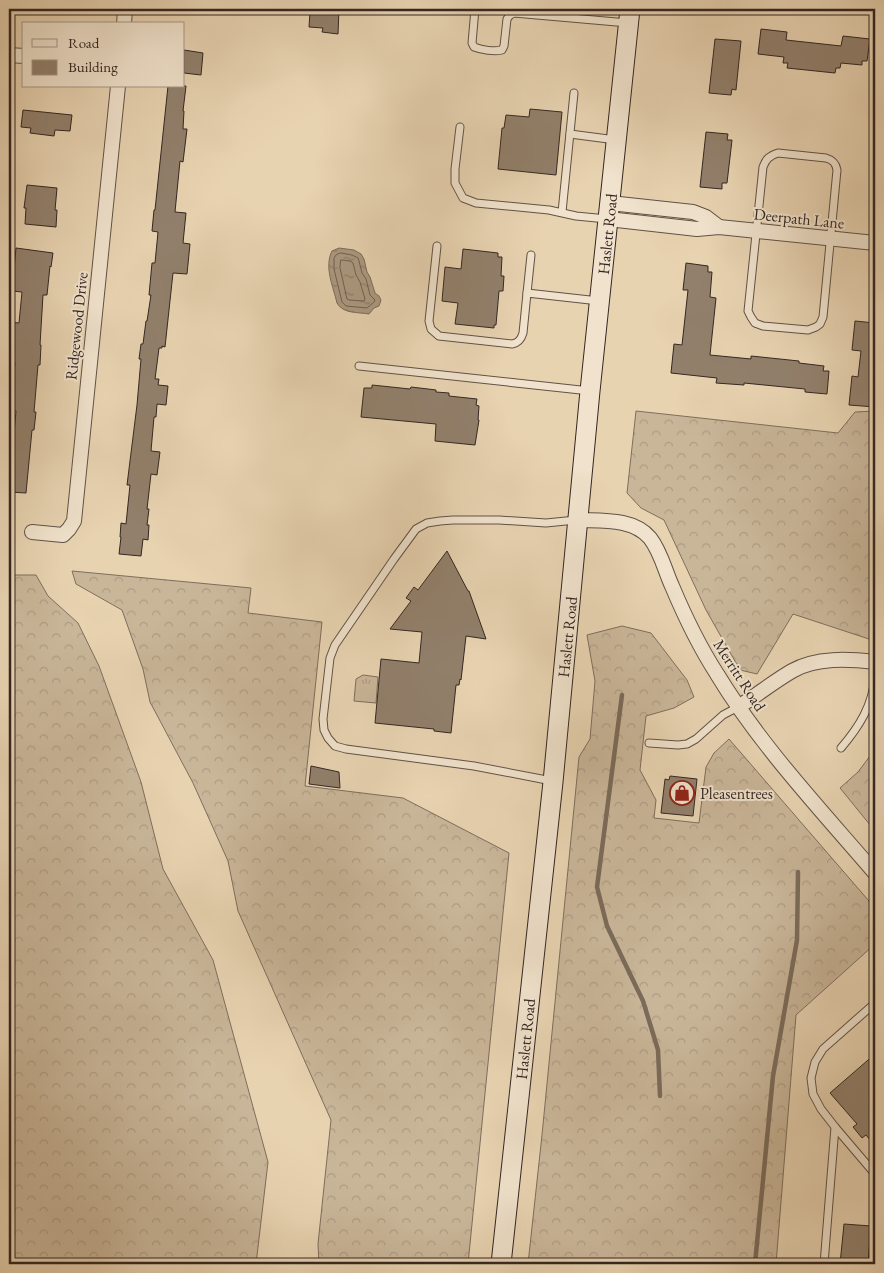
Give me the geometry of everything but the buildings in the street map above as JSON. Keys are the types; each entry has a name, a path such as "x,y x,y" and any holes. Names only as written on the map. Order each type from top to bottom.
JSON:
{"main road":[{"name":"Haslett Road","path":"501,1264 553,782 590,391 629,16"}],"street":[{"path":"124,22 125,9"},
{"path":"9,55 22,56"},
{"name":"Ridgewood Drive","path":"32,532 63,535 74,520 118,88"},
{"name":"Deerpath Lane","path":"609,211 694,212 706,217 719,227 875,244"},
{"name":"Merritt Road","path":"578,520 621,523 638,528 650,538 661,557 690,627 716,674 738,707 774,754 875,873"},
{"path":"738,707 793,670 809,664 842,660 875,662"}],"lane":[{"path":"475,9 472,43 474,48 498,51 502,50 504,46 507,19 514,13 629,16"},
{"path":"562,212 574,92"},
{"path":"460,126 455,183 463,198 476,203 549,210 576,216 609,211"},
{"path":"570,134 616,140"},
{"path":"778,153 826,158 832,160 837,165 830,238 823,317 820,324 808,330 763,326 755,323 748,310 763,168 766,160 771,155 778,153"},
{"path":"438,246 429,321 431,329 438,336 512,344 517,343 523,333 531,255"},
{"path":"527,293 600,301"},
{"path":"359,366 590,391"},
{"path":"553,782 474,766 335,746 324,730 323,719 330,658 335,645 416,529 427,523 440,521 499,520 546,523 578,520"},
{"path":"841,748 855,731 865,713 871,697 875,676"},
{"path":"649,743 678,746 688,744 723,715 738,707"},
{"path":"875,1003 823,1048 815,1062 811,1078 813,1094 821,1109 875,1174"},
{"path":"824,1264 835,1127"}],"green space":[{"path":"636,411 838,433 855,412 875,411 875,641 793,614 757,674 740,670 706,610 664,520 641,508 627,493"},
{"path":"72,571 251,588 248,613 322,622 305,786 403,798 509,853 468,1264 319,1264 318,1244 331,1120 238,911 228,861 193,783 150,702 143,669 122,610 76,584"},
{"path":"9,575 36,575 48,596 78,623 99,666 141,782 163,869 213,960 268,1162 256,1264 9,1264"},
{"path":"622,626 651,633 687,680 694,697 674,708 646,716 640,770 656,800 654,818 699,823 706,767 714,753 729,739 875,908 875,944 796,1015 776,1264 528,1264 579,757 590,739 595,681 587,635"},
{"path":"363,675 378,677 376,703 354,701 356,679"},
{"path":"870,756 875,759 875,831 840,788 858,772"}],"water":[{"path":"339,248 354,250 361,254 364,259 375,293 381,300 379,306 374,308 369,314 347,311 337,303 330,277 329,263 332,251"}],"waterway":[{"path":"622,695 597,887 607,926 643,1001 658,1050 660,1096"},
{"path":"755,1264 773,1076 797,940 798,872"}],"place":[{"name":"Pleasentrees","path":"682,793"}]}
